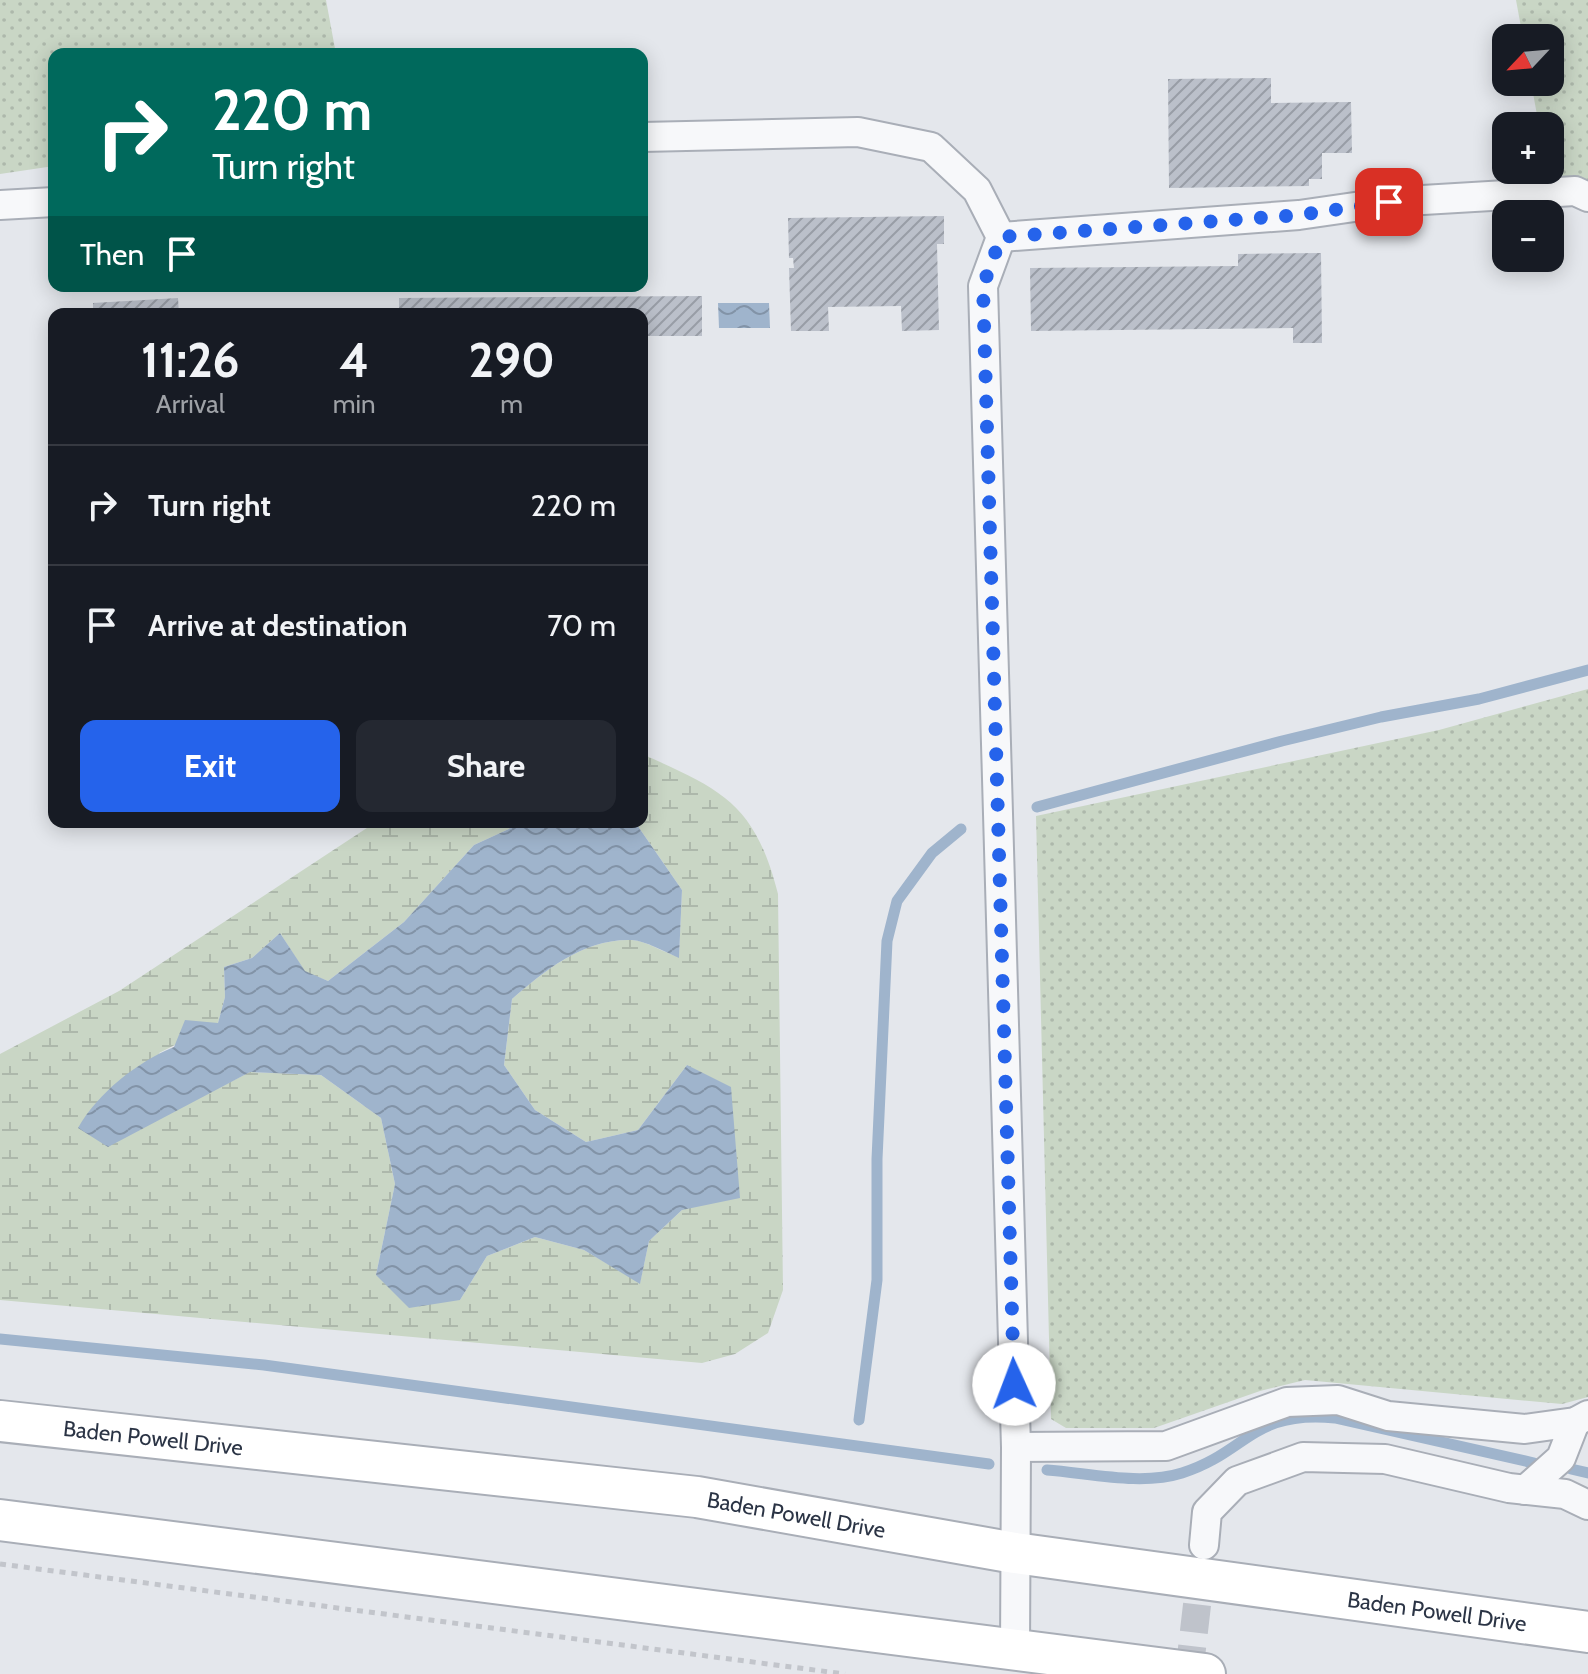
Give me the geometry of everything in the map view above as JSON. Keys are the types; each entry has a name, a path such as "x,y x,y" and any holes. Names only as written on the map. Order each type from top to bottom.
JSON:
{"main road":[{"name":"Baden Powell Drive","path":"0,1421 697,1497 1015,1553 1588,1632"},
{"path":"0,1520 497,1581 1205,1674"}],"street":[{"path":"648,137 858,132 931,147 977,190 1001,237 983,286 1016,1447 1015,1651"},
{"path":"1001,237 1299,215 1389,202 1575,191 1588,197"},
{"path":"0,205 48,202"},
{"path":"1016,1447 1166,1446 1272,1407 1299,1402 1338,1400 1388,1416 1525,1429 1581,1418"},
{"path":"1525,1490 1561,1458 1581,1418"},
{"path":"1204,1545 1207,1512 1237,1481 1303,1457 1385,1459 1525,1490 1565,1494 1588,1505"}],"path":[{"path":"0,1564 845,1674"}],"green space":[{"path":"0,0 326,0 335,48 48,48 48,167 0,174"},
{"path":"1516,0 1588,0 1588,181 1564,180 1564,112 1536,112 1534,96 1564,96 1564,24 1520,24"},
{"path":"1588,689 1588,1397 1562,1404 1305,1380 1260,1391 1154,1428 1066,1428 1051,1419 1036,816 1439,730"},
{"path":"648,757 694,778 732,804 758,839 778,894 783,1290 768,1333 735,1354 702,1363 0,1300 0,1054 119,991 367,828 511,828 474,845 404,922 328,981 305,972 280,933 252,958 224,967 225,997 218,1023 159,1053 183,1106 250,1072 321,1075 381,1118 395,1184 376,1275 460,1300 487,1256 535,1237 584,1250 640,1283 649,1241 682,1210 687,1065 638,1130 586,1142 535,1110 504,1065 512,999 552,967 582,950 615,941 644,943 679,957 682,890 639,828 648,828"}],"water":[{"path":"718,303 769,303 770,328 719,328"},
{"path":"511,828 639,828 682,890 679,958 637,941 615,941 582,950 552,967 512,999 504,1065 535,1110 586,1142 638,1130 687,1065 731,1087 740,1198 682,1210 649,1241 640,1284 584,1250 535,1237 487,1256 460,1300 409,1308 376,1275 395,1184 381,1118 321,1075 250,1072 108,1147 78,1128 96,1103 120,1080 146,1061 174,1047 185,1020 218,1023 225,997 224,967 252,958 280,933 305,971 328,981 404,922 474,845"}],"building":[{"path":"1271,78 1271,103 1351,102 1352,153 1322,153 1322,179 1309,179 1309,186 1169,188 1168,79"},
{"path":"944,216 944,244 937,244 939,330 902,331 901,306 828,307 829,331 791,331 789,268 794,268 793,258 789,258 788,218"},
{"path":"1321,253 1322,343 1293,343 1293,328 1031,331 1030,268 1238,266 1238,254"},
{"path":"702,296 702,336 648,336 648,308 399,308 399,298"},
{"path":"178,298 179,308 93,308 93,303"}],"waterway":[{"path":"1037,807 1282,741 1381,717 1479,699 1588,670"},
{"path":"859,1420 877,1280 877,1159 887,941 897,901 932,853 961,829"},
{"path":"0,1339 264,1365 989,1464"},
{"path":"1047,1470 1115,1478 1166,1477 1204,1464 1267,1426 1307,1417 1335,1418 1534,1463"},
{"path":"1571,1469 1588,1473"}],"tunnel":[{"path":"1189,1674 1202,1562"}],"route":[{"path":"1014,1384 983,286 1001,237 1299,215 1389,202"}]}
